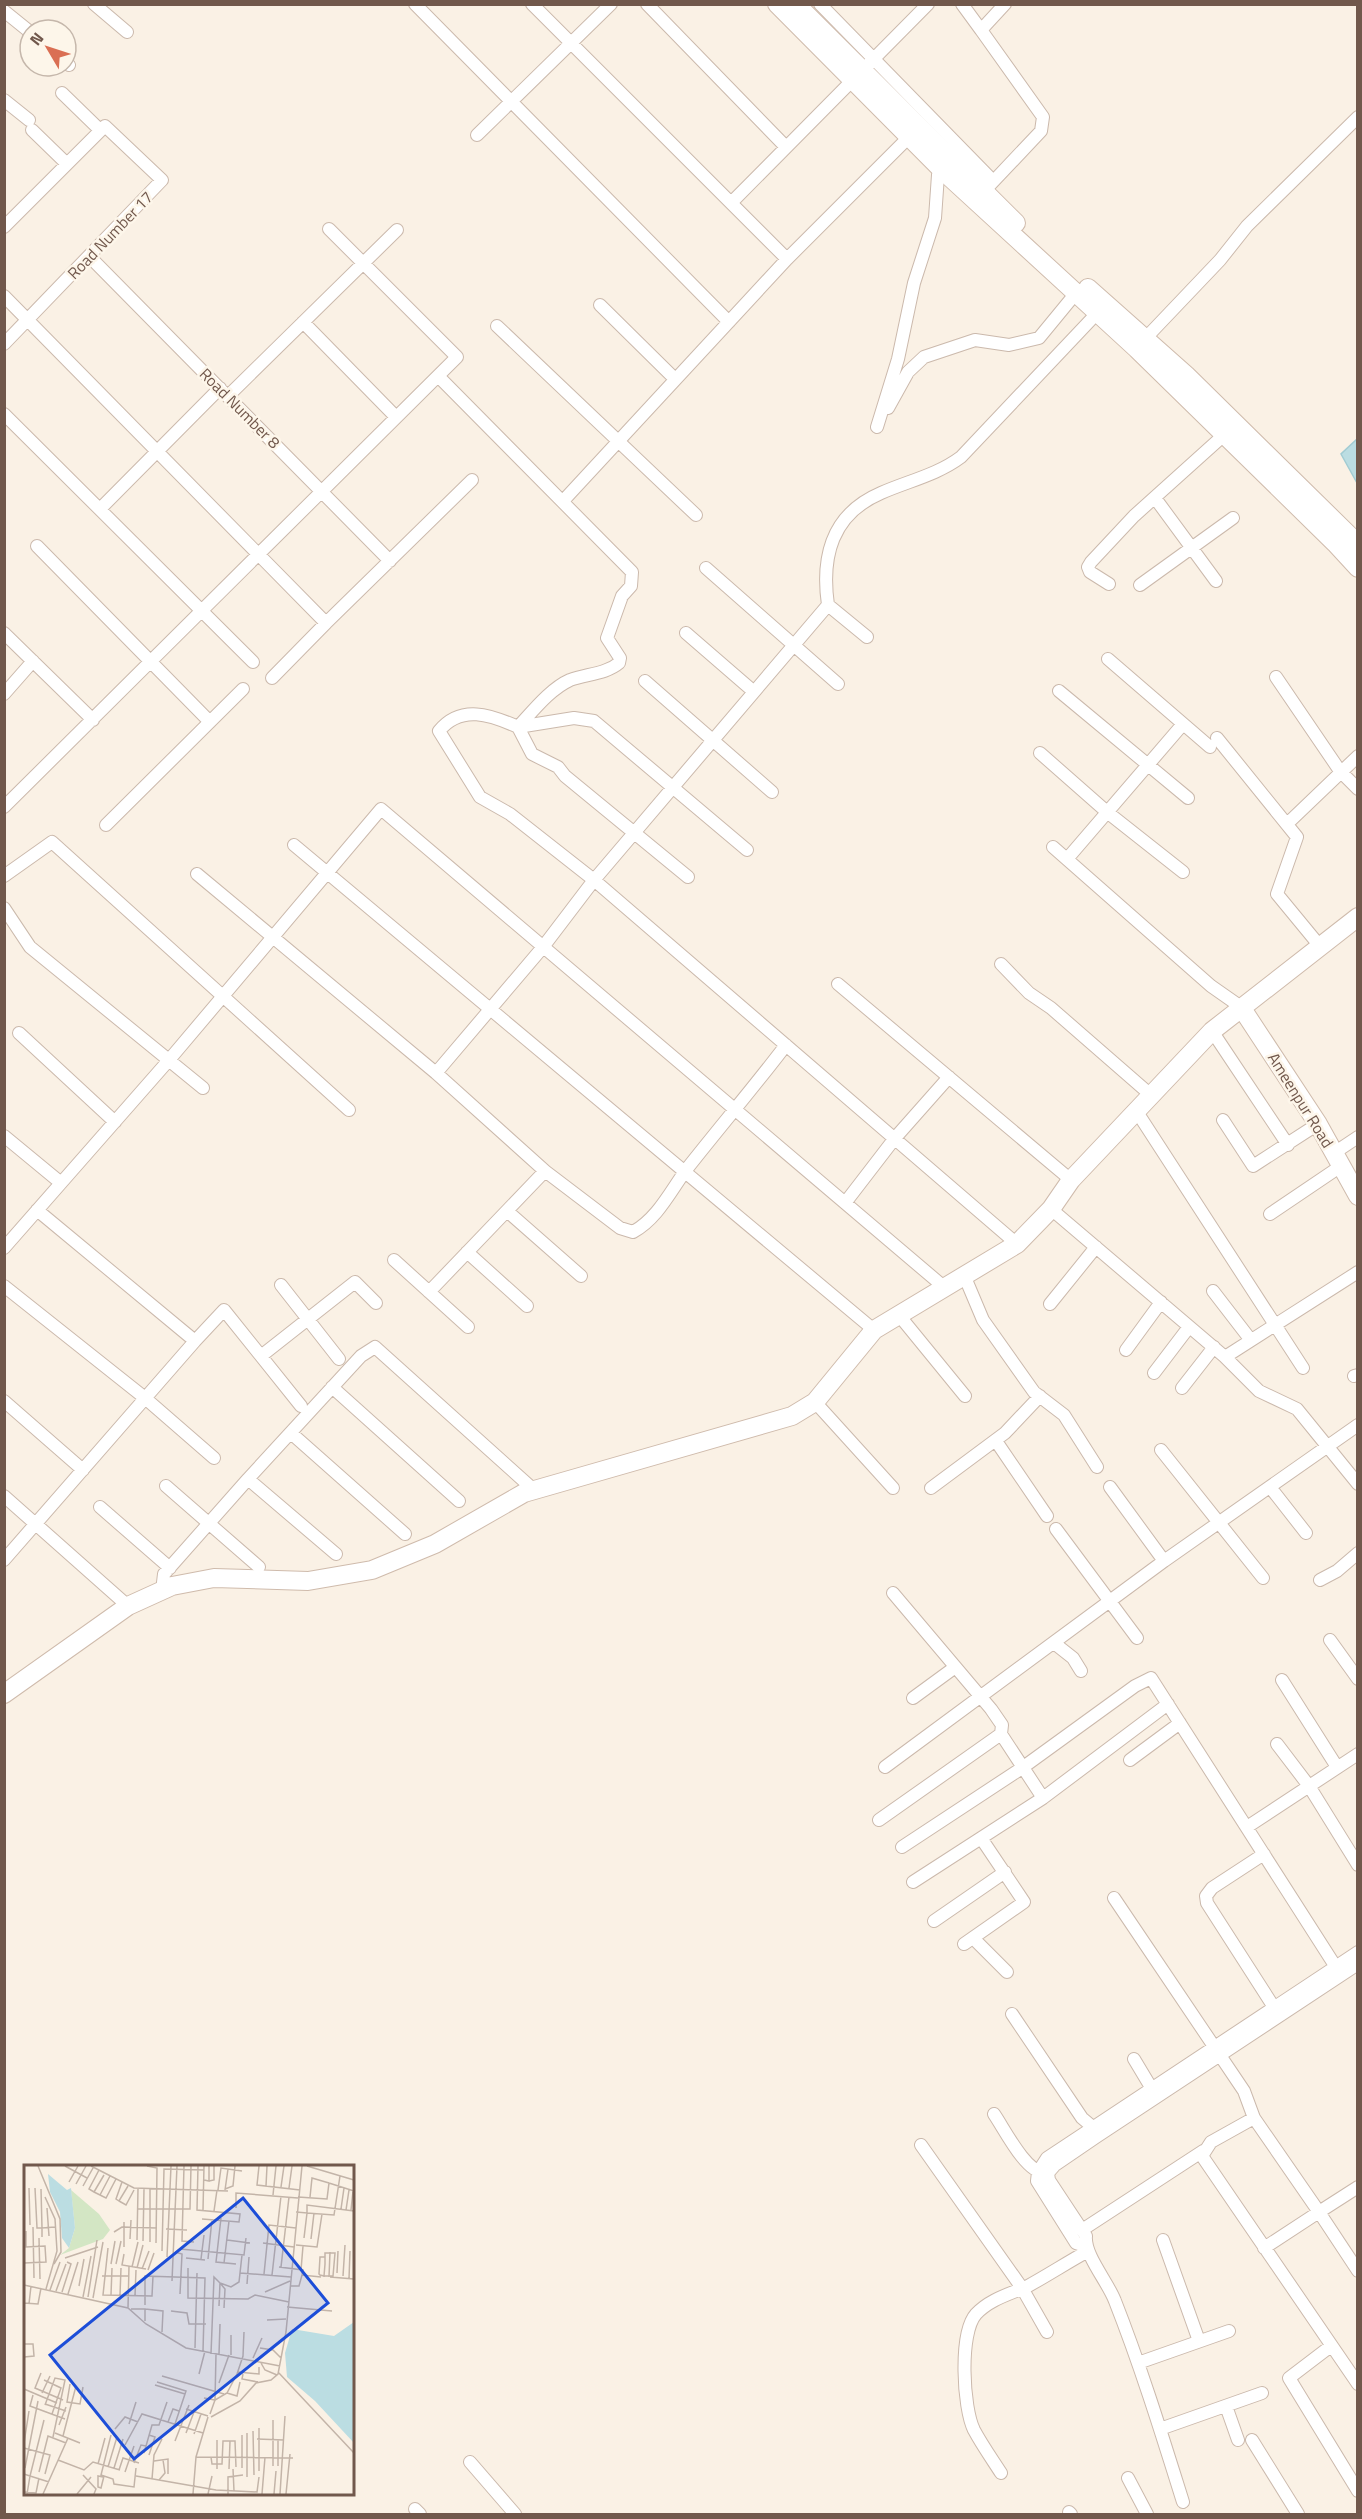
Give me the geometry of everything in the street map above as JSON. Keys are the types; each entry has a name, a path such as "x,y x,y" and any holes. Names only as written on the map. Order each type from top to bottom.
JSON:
{"street":[{"path":"94,4 127,32"},
{"path":"416,4 729,322"},
{"path":"532,4 787,259"},
{"path":"477,135 611,4"},
{"path":"646,4 785,146"},
{"path":"777,4 862,70"},
{"path":"796,4 862,70 988,187 1102,308 1358,544"},
{"path":"820,4 862,70 914,133 1076,293 1102,308"},
{"path":"731,203 928,4"},
{"path":"962,4 1043,117 1041,131 988,187"},
{"path":"981,30 1005,4"},
{"path":"4,11 18,22"},
{"path":"5,227 103,128 62,93"},
{"path":"4,100 67,164"},
{"path":"1141,344 1220,260 1247,226 1358,117"},
{"name":"Road Number 17","path":"4,344 162,180 103,128"},
{"path":"563,501 787,259 914,133"},
{"path":"946,165 988,187"},
{"path":"946,165 938,176 935,218 914,283 898,359 877,427 908,372 924,357 975,340 1009,345 1039,338 1076,293"},
{"path":"4,807 457,357 329,229"},
{"path":"100,509 157,452 303,322 397,230"},
{"name":"Road Number 8","path":"90,256 390,561"},
{"path":"4,296 326,623"},
{"path":"600,306 675,380"},
{"path":"436,1073 543,947 594,880 828,605 827,557 839,524 859,506 879,493 933,474 961,457 1102,308"},
{"path":"303,322 396,417"},
{"path":"497,326 696,515"},
{"path":"1141,344 1224,435 1358,568"},
{"path":"438,376 632,572 631,586 622,596 607,638 620,661 606,670 567,682 538,705 518,727"},
{"path":"4,414 253,662"},
{"path":"1109,584 1090,572 1088,567 1091,562 1155,498 1224,435"},
{"path":"272,678 472,480"},
{"path":"1155,498 1216,581"},
{"path":"1140,585 1233,518"},
{"path":"37,546 210,722"},
{"path":"706,568 838,684"},
{"path":"828,605 867,637"},
{"path":"4,633 93,720"},
{"path":"686,633 753,691"},
{"path":"1108,658 1183,724 1213,743 1288,823 1298,837 1276,894 1319,945"},
{"path":"4,694 33,661"},
{"path":"1276,676 1340,771 1358,789"},
{"path":"645,681 772,792"},
{"path":"106,825 243,689"},
{"path":"1059,691 1188,798"},
{"path":"747,850 594,721 574,718 518,727 474,712 451,720 439,731 480,797 510,814 594,880 1017,1244"},
{"path":"1067,859 1183,724"},
{"path":"518,727 532,754 558,767 565,776 688,877"},
{"path":"1040,753 1107,812 1183,872"},
{"path":"1288,823 1358,756"},
{"path":"4,1248 170,1060 381,809 944,1287"},
{"path":"4,876 52,842 222,998 349,1110"},
{"path":"294,845 874,1330"},
{"path":"1053,847 1211,986 1241,1007"},
{"path":"197,874 436,1073 545,1171 620,1228 633,1232 641,1228 669,1197 685,1172 786,1045"},
{"path":"4,908 30,947 203,1089"},
{"path":"4,1694 128,1606 162,1591 214,1578 308,1581 372,1569 435,1544 525,1493 792,1416 815,1402 874,1330 1017,1244 1051,1209 1071,1180 1212,1031 1319,945 1358,917"},
{"path":"1001,964 1029,993 1051,1008 1152,1096"},
{"path":"838,984 1071,1180"},
{"name":"Ameenpur Road","path":"1241,1007 1318,1124 1358,1196"},
{"path":"1212,1031 1288,1145"},
{"path":"18,1033 115,1122"},
{"path":"845,1203 895,1138 949,1077"},
{"path":"1137,1112 1303,1368"},
{"path":"1223,1120 1253,1166 1318,1124"},
{"path":"4,1136 61,1183"},
{"path":"1270,1214 1338,1160 1358,1137"},
{"path":"429,1292 545,1171"},
{"path":"1051,1209 1214,1347 1259,1391 1297,1409 1358,1484"},
{"path":"37,1210 195,1341"},
{"path":"507,1211 581,1276"},
{"path":"1050,1304 1096,1247"},
{"path":"467,1252 527,1306"},
{"path":"394,1260 468,1327"},
{"path":"1225,1357 1358,1272"},
{"path":"964,1275 983,1320 1040,1396 1064,1415 1097,1467"},
{"path":"261,1356 356,1282 376,1303"},
{"path":"4,1286 145,1398 214,1458"},
{"path":"281,1286 339,1359"},
{"path":"1213,1291 1250,1340"},
{"path":"1126,1350 1161,1302"},
{"path":"4,1560 224,1310 301,1406"},
{"path":"898,1314 965,1396"},
{"path":"1154,1373 1189,1327"},
{"path":"162,1591 164,1574 332,1387 361,1356 375,1347 518,1473 534,1490"},
{"path":"1182,1388 1214,1347"},
{"path":"332,1387 459,1501"},
{"path":"931,1488 996,1440 1040,1396"},
{"path":"4,1401 83,1470"},
{"path":"815,1402 893,1488"},
{"path":"885,1767 1164,1562 1358,1425"},
{"path":"291,1433 405,1534"},
{"path":"996,1440 1047,1516"},
{"path":"1161,1450 1263,1578"},
{"path":"248,1479 336,1554"},
{"path":"166,1485 259,1567"},
{"path":"1110,1487 1164,1562"},
{"path":"1270,1487 1306,1533"},
{"path":"4,1496 128,1606"},
{"path":"100,1507 170,1568"},
{"path":"1056,1529 1112,1601 1137,1638"},
{"path":"1320,1580 1337,1571 1358,1553"},
{"path":"893,1593 954,1668 981,1696 1002,1725 1001,1734 1043,1798"},
{"path":"1330,1640 1358,1679"},
{"path":"1054,1643 1072,1658 1082,1671"},
{"path":"913,1698 954,1668"},
{"path":"902,1847 1022,1768 1135,1686 1151,1678 1339,1971"},
{"path":"1282,1680 1337,1767"},
{"path":"913,1882 1043,1798 1168,1704"},
{"path":"1130,1760 1180,1723"},
{"path":"879,1820 1001,1734"},
{"path":"1277,1744 1309,1786 1358,1865"},
{"path":"1246,1827 1358,1754"},
{"path":"981,1838 1024,1902 969,1941 1007,1972"},
{"path":"1264,1854 1212,1888 1206,1896 1207,1903 1277,2011"},
{"path":"934,1921 1005,1872"},
{"path":"1114,1898 1244,2091 1254,2118 1358,2271"},
{"path":"1086,2248 1076,2243 1037,2181 1043,2173 1095,2130 1339,1971 1358,1952"},
{"path":"1339,1971 1358,1964"},
{"path":"1012,2014 1095,2130"},
{"path":"1134,2059 1154,2092"},
{"path":"994,2114 1020,2153 1049,2180 1086,2236 1086,2248 1114,2297 1138,2362 1183,2502"},
{"path":"1082,2230 1203,2151 1211,2142 1254,2118"},
{"path":"921,2145 1022,2288 1047,2332"},
{"path":"1203,2151 1202,2156 1211,2172 1358,2384"},
{"path":"1264,2248 1358,2187"},
{"path":"1163,2240 1199,2341"},
{"path":"1001,2473 974,2430 968,2413 967,2328 976,2314 993,2301 1022,2288 1086,2248"},
{"path":"1138,2362 1229,2331"},
{"path":"1331,2346 1289,2378 1358,2491"},
{"path":"1160,2429 1262,2393"},
{"path":"1226,2406 1238,2440"},
{"path":"1252,2440 1298,2514"},
{"path":"470,2462 515,2514"},
{"path":"1128,2478 1147,2514"}],"water":[{"path":"1357,439 1357,483 1341,454"}]}
